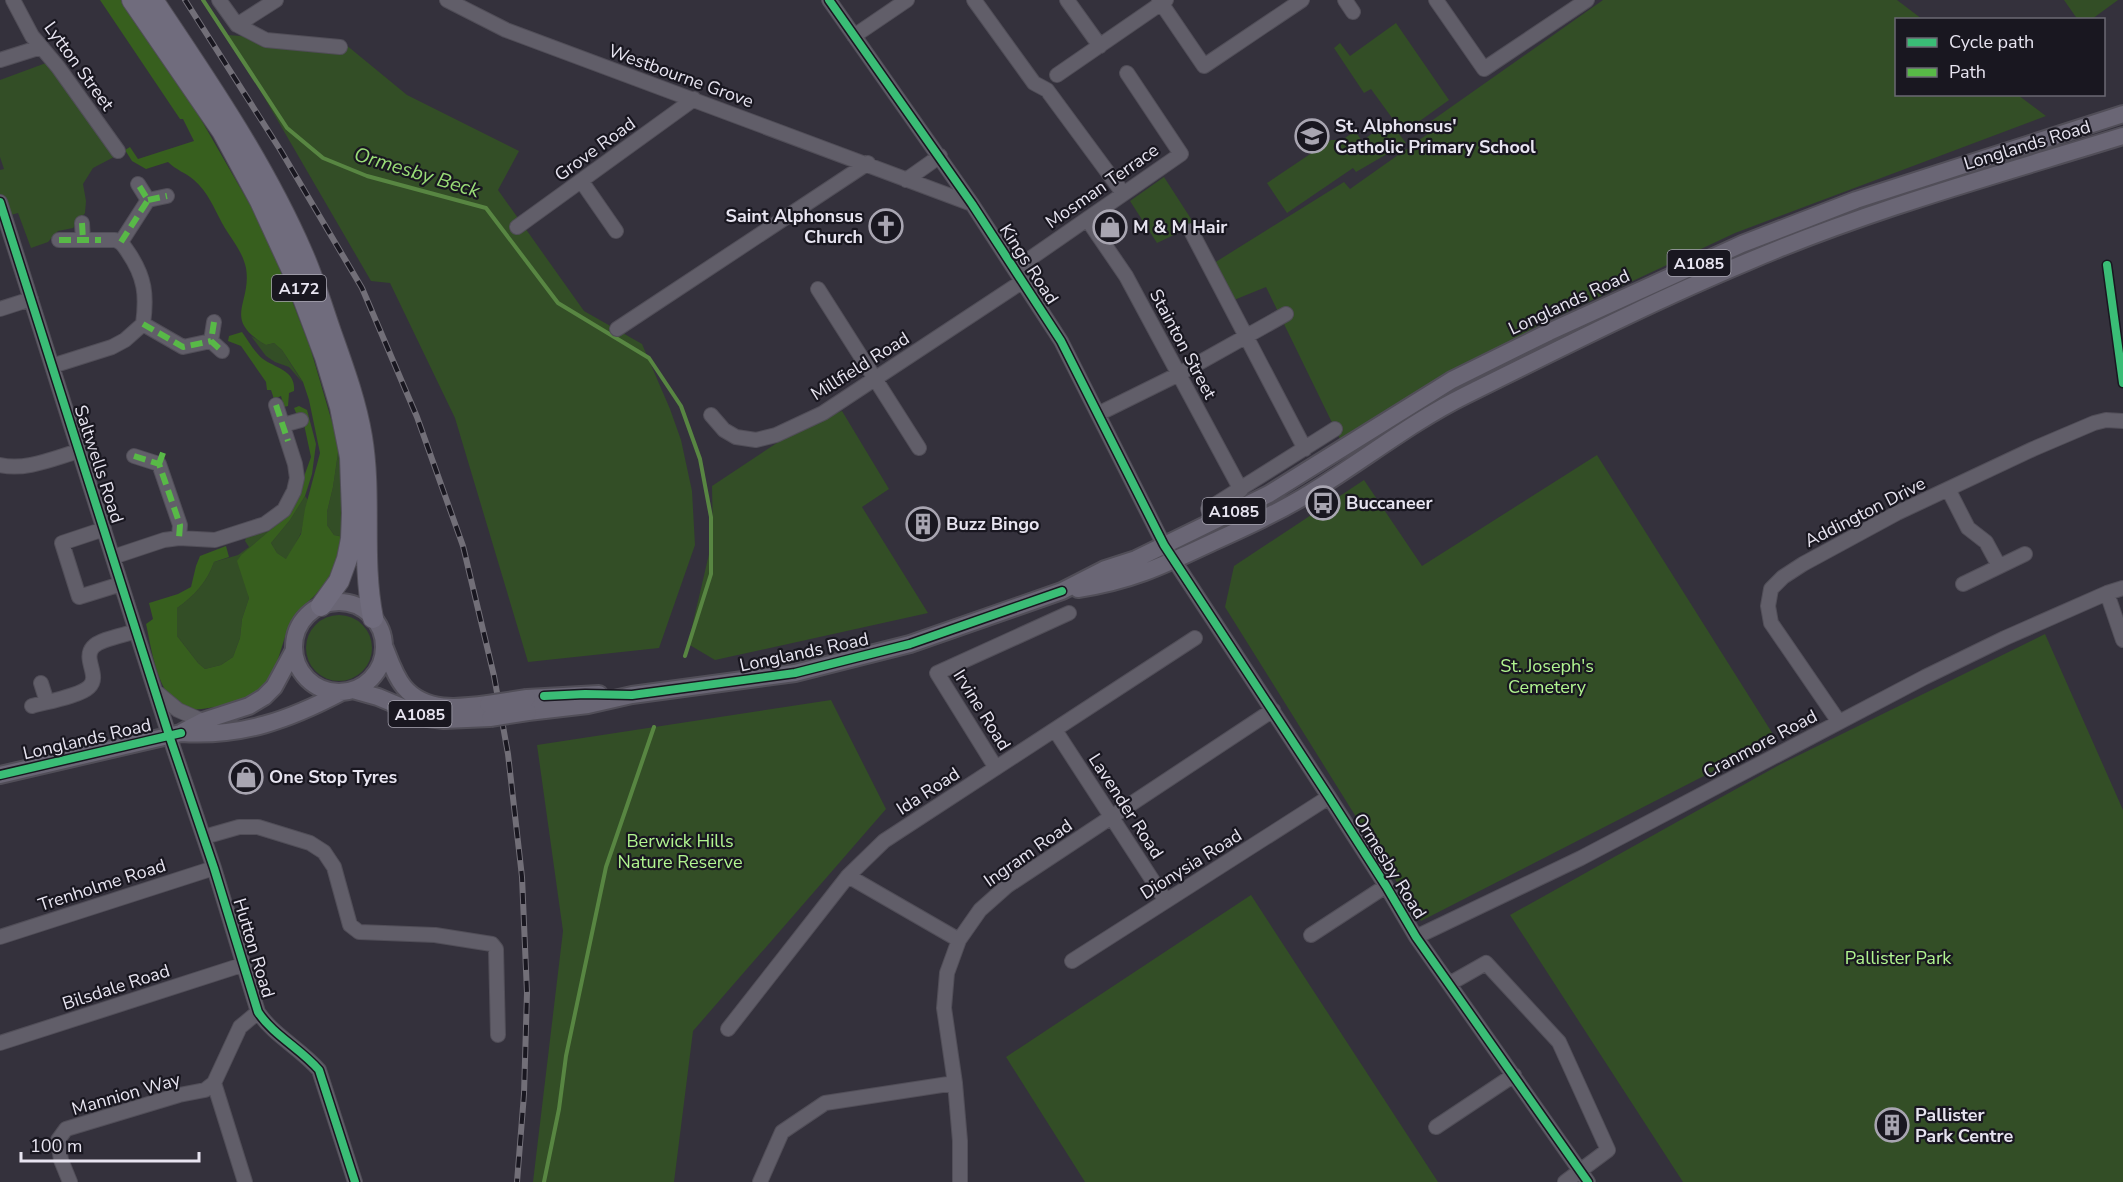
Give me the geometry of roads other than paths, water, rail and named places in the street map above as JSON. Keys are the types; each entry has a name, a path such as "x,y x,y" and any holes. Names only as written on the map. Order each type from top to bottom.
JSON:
{"highway":[{"name":"A172","path":"132,0 222,131 260,201 295,277 325,357 340,407 350,457 352,513 351,539 347,559 339,581 321,606"},
{"name":"A172","path":"153,0 219,98 269,184 304,255 339,355 362,435 368,512 366,574 373,618"}],"main road":[{"name":"Longlands Road","path":"294,650 299,667 309,681 324,690 347,691 378,697 428,718 444,720 585,694 633,695 795,673 910,644 1062,591 1105,569 1136,559 1269,494 1452,380 1549,332 1712,257 1856,200 2123,114"},
{"name":"Longlands Road","path":"1062,591 1109,584 1153,571 1250,525 1309,494 1382,444 1461,397 1748,261 1862,217 2123,136"},
{"path":"321,606 335,603 349,604 362,609 373,618"},
{"name":"Longlands Road","path":"0,775 175,734 264,697 280,679 294,650 301,624 321,606"},
{"name":"Longlands Road","path":"175,734 209,735 254,728 288,718 366,684 376,674 382,661 384,647 382,632 373,618"},
{"name":"Longlands Road","path":"384,647 403,686 418,699 442,707 489,711"}],"street":[{"name":"Lytton Street","path":"13,0 32,36 58,67 118,151"},
{"path":"219,0 237,26 266,40 340,47"},
{"path":"237,26 276,0"},
{"name":"Westbourne Grove","path":"447,0 506,30 972,204"},
{"name":"Kings Road","path":"829,0 940,156 1061,341 1174,561"},
{"path":"854,36 907,0"},
{"path":"974,0 1034,83 1047,90 1123,193"},
{"path":"1067,0 1100,46"},
{"path":"1057,75 1162,1 1204,66 1302,0"},
{"path":"1437,0 1484,69 1587,0"},
{"path":"0,60 41,47"},
{"name":"Mosman Terrace","path":"1015,269 1181,154 1127,73"},
{"name":"Grove Road","path":"517,227 694,99"},
{"path":"906,180 940,156"},
{"path":"617,329 868,164"},
{"path":"582,182 616,231"},
{"path":"138,184 148,200"},
{"path":"121,242 148,200 167,196"},
{"name":"Saltwells Road","path":"0,202 3,221 31,299 155,691 175,734"},
{"name":"Stainton Street","path":"1087,219 1126,276 1241,490"},
{"path":"82,223 83,240"},
{"path":"1191,231 1305,449"},
{"path":"52,366 112,347 125,340 143,324 146,304 144,281 135,262 121,242 115,240 60,240"},
{"name":"Millfield Road","path":"711,414 724,430 736,437 756,440 776,435 823,413 1023,281"},
{"path":"818,289 919,448"},
{"path":"0,309 31,299"},
{"path":"1098,414 1179,374 1286,314"},
{"path":"211,341 214,322"},
{"path":"143,324 183,347 211,341"},
{"path":"211,341 222,351"},
{"path":"113,557 164,540 179,538 215,540 265,524 284,510 294,491 297,478 295,464 276,405"},
{"path":"283,425 301,420"},
{"name":"Addington Drive","path":"1839,722 1771,623 1768,606 1771,589 1783,577 1803,564 1948,489 2082,427 2106,420 2123,421"},
{"path":"1208,509 1335,429"},
{"path":"164,450 159,464 180,525 179,538"},
{"path":"0,465 11,468 23,467 79,451"},
{"path":"134,456 159,464"},
{"path":"1948,489 1968,528 1986,542 1999,566"},
{"path":"104,529 62,543 68,564 79,597 121,584"},
{"path":"1964,584 2025,554"},
{"name":"Ormesby Road","path":"1174,561 1329,797 1416,937 1588,1182"},
{"name":"Cranmore Road","path":"1416,937 1581,858 1839,722 2005,638 2123,588"},
{"path":"2107,593 2123,640"},
{"name":"Irvine Road","path":"996,768 937,673 1069,614"},
{"path":"32,706 84,691 89,687 93,677 89,662 92,648 99,643 136,631"},
{"name":"Ida Road","path":"728,1029 848,876 884,841 1195,638"},
{"path":"41,683 47,702"},
{"path":"155,691 178,710 203,721"},
{"name":"Ingram Road","path":"960,1182 960,1141 955,1083 944,1008 947,973 959,940 980,910 1007,886 1272,710"},
{"name":"Lavender Road","path":"1055,730 1166,901"},
{"name":"Hutton Road","path":"175,734 242,965 258,1012 264,1021 311,1061 318,1070 355,1182"},
{"name":"Dionysia Road","path":"1072,961 1329,797"},
{"path":"204,837 239,827 258,827 310,843 324,852 334,867 350,925 359,932 435,935 492,944 496,949 498,1035"},
{"name":"Trenholme Road","path":"0,937 214,868"},
{"path":"848,876 959,940"},
{"path":"1311,935 1386,886"},
{"path":"1449,984 1486,963 1559,1042 1608,1150 1565,1182"},
{"name":"Bilsdale Road","path":"0,1043 242,965"},
{"path":"245,1182 214,1083 240,1027 258,1012"},
{"path":"1436,1127 1514,1075"},
{"name":"Mannion Way","path":"70,1182 61,1160 58,1140 66,1130 179,1095 205,1090 214,1083"},
{"path":"760,1182 782,1132 825,1102 955,1083"}],"waterway":[{"name":"Ormesby Beck","path":"203,0 287,128 323,158 367,176 486,208 558,303 649,358 681,406 700,459 711,517 711,574 685,656"},
{"path":"544,1182 559,1109 566,1056 606,867 654,727"}],"railway":[{"path":"185,0 281,151 362,288 417,417 463,546 494,676 508,754 522,877 527,993 524,1094 517,1182"}],"place":[{"name":"St. Alphonsus' Catholic Primary School","path":"1312,136"},
{"name":"Saint Alphonsus Church","path":"886,226"},
{"name":"M & M Hair","path":"1110,227"},
{"name":"Buccaneer","path":"1323,503"},
{"name":"Buzz Bingo","path":"923,524"},
{"name":"One Stop Tyres","path":"246,777"},
{"name":"Pallister Park Centre","path":"1892,1125"}],"park label":[{"name":"St. Joseph's Cemetery","path":"1547,676"},
{"name":"Berwick Hills Nature Reserve","path":"680,851"},
{"name":"Pallister Park","path":"1898,958"}]}
